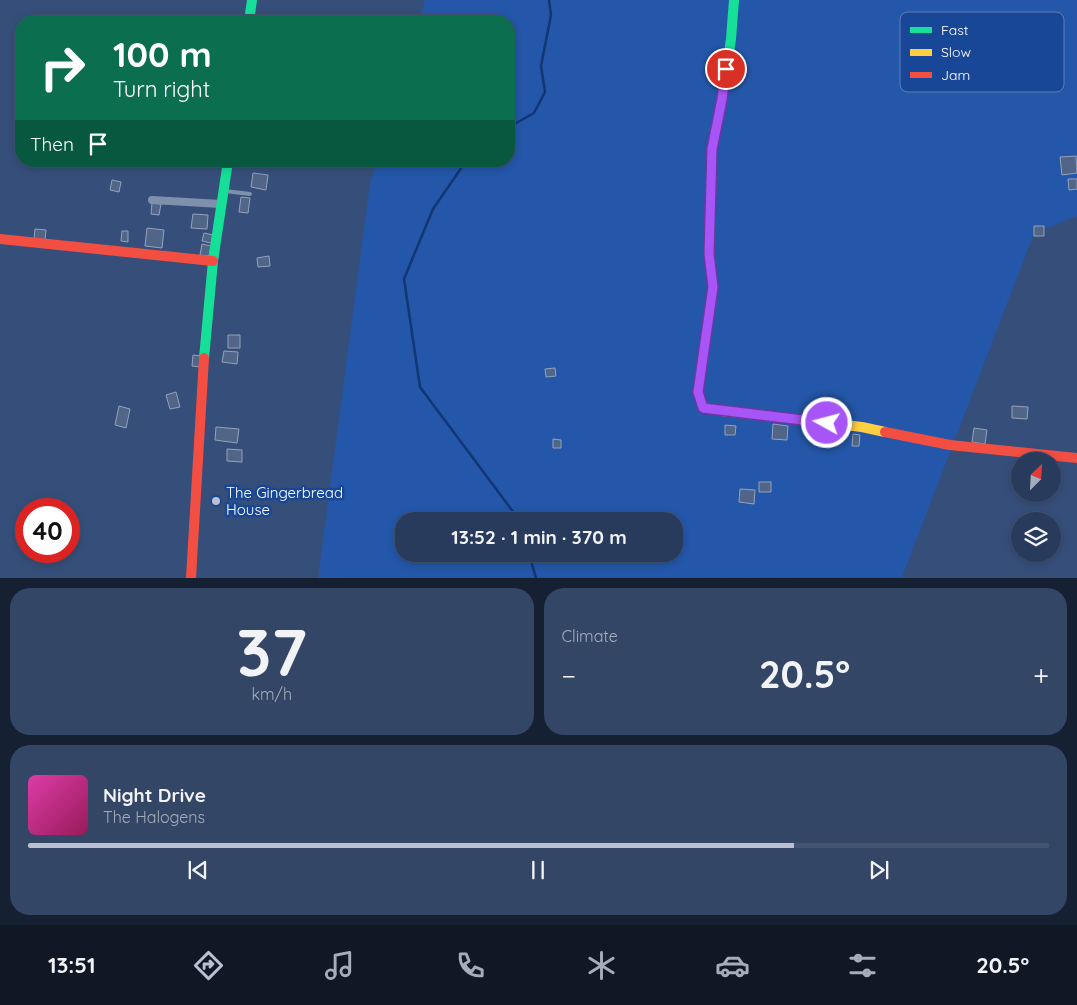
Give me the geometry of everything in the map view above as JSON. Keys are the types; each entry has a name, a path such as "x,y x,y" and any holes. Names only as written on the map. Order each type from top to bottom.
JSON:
{"street":[{"path":"249,15 252,0"},
{"path":"734,0 731,39 712,149 709,254 713,287 698,392 703,408 862,427 950,445 1077,458"},
{"path":"191,578 203,370 212,261 227,167"},
{"path":"152,200 221,204"},
{"path":"0,239 212,261"}],"lane":[{"path":"224,190 250,194"}],"shaded area":[{"path":"425,0 1077,0 1077,216 1034,233 902,577 318,578 370,183 375,167 515,167 515,15 421,15"}],"building":[{"path":"1076,156 1077,173 1062,175 1060,157"},
{"path":"253,173 268,175 266,190 251,187"},
{"path":"1068,179 1077,179 1077,189 1069,190"},
{"path":"112,180 121,182 119,192 110,190"},
{"path":"241,197 250,198 248,213 239,212"},
{"path":"152,203 161,204 159,215 151,214"},
{"path":"193,214 208,215 207,229 191,228"},
{"path":"1034,226 1044,226 1044,236 1034,236"},
{"path":"147,228 164,230 162,248 145,246"},
{"path":"35,229 46,230 45,240 34,239"},
{"path":"122,231 128,231 128,242 121,241"},
{"path":"204,233 213,235 211,243 202,241"},
{"path":"202,244 211,246 209,256 200,255"},
{"path":"269,256 270,266 258,267 257,258"},
{"path":"228,335 240,335 240,348 228,348"},
{"path":"224,351 238,352 237,364 222,362"},
{"path":"193,355 202,356 201,367 192,366"},
{"path":"555,368 556,376 546,377 545,369"},
{"path":"176,392 180,407 170,409 166,395"},
{"path":"119,406 130,409 126,428 115,425"},
{"path":"1012,406 1028,407 1027,419 1012,418"},
{"path":"773,424 788,426 787,440 772,439"},
{"path":"725,425 736,426 735,435 725,435"},
{"path":"216,427 239,429 237,443 215,440"},
{"path":"974,428 987,430 985,444 972,442"},
{"path":"853,434 860,435 859,446 852,446"},
{"path":"553,439 561,440 561,448 553,448"},
{"path":"227,449 242,450 242,462 227,461"},
{"path":"759,482 771,482 771,492 759,492"},
{"path":"740,489 755,490 754,504 739,502"}],"waterway":[{"path":"515,124 534,113 545,92 541,66 551,15 549,0"},
{"path":"462,167 433,209 404,279 420,387 513,512"},
{"path":"531,562 536,578"}],"traffic: fast":[{"path":"250,15 252,0"},
{"path":"698,393 713,287 709,254 712,149 731,39 734,0"},
{"path":"204,358 213,261 227,167"}],"traffic: slow":[{"path":"698,393 703,407 722,411 862,427 885,432"}],"traffic: jam":[{"path":"0,239 213,261"},
{"path":"191,578 204,358"},
{"path":"885,432 950,445 1077,458"}],"place":[{"name":"The Gingerbread House","path":"216,501"}],"route":[{"path":"726,69 712,149 709,254 713,287 698,392 703,408 827,423"}]}
